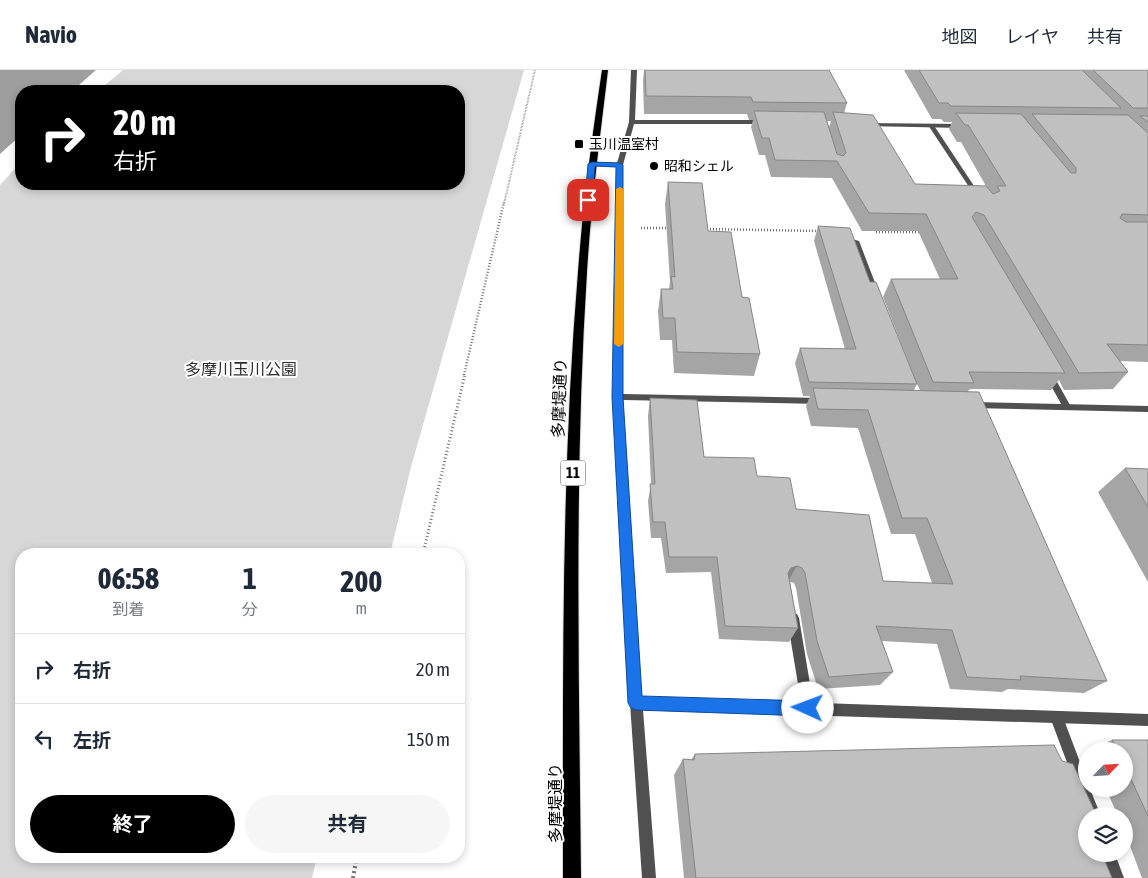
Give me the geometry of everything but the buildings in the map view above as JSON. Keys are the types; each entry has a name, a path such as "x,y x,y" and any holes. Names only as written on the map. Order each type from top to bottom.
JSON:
{"main road":[{"name":"多摩堤通り","path":"572,878 571,627 574,393 592,164 605,70"}],"street":[{"path":"634,70 632,122 620,165 618,397 636,703 649,878"},
{"path":"632,122 773,122"},
{"path":"862,124 968,126"},
{"path":"931,125 981,201"},
{"path":"592,164 620,165"},
{"path":"851,231 879,304"},
{"path":"1042,364 1067,407"},
{"path":"618,397 831,402"},
{"path":"958,404 1148,409"},
{"path":"792,607 808,708"},
{"path":"636,703 1148,720"},
{"path":"1056,717 1091,807"},
{"path":"1111,862 1117,878"}],"path":[{"path":"424,548 535,70"},
{"path":"353,878 356,863"}],"green space":[{"name":"多摩川玉川公園","path":"123,70 524,70 411,467 391,548 15,548 15,863 315,863 312,878 0,878 0,185 15,169 15,190 465,190 465,85 105,85"}],"shaded area":[{"path":"0,70 96,70 79,85 15,85 15,140 0,154"}],"slow traffic":[{"path":"619,344 620,189"}],"place":[{"name":"玉川温室村","path":"579,144"},
{"name":"昭和シェル","path":"654,166"}],"route":[{"path":"588,200 592,164 620,165 621,228 618,397 636,703 808,708"}]}
